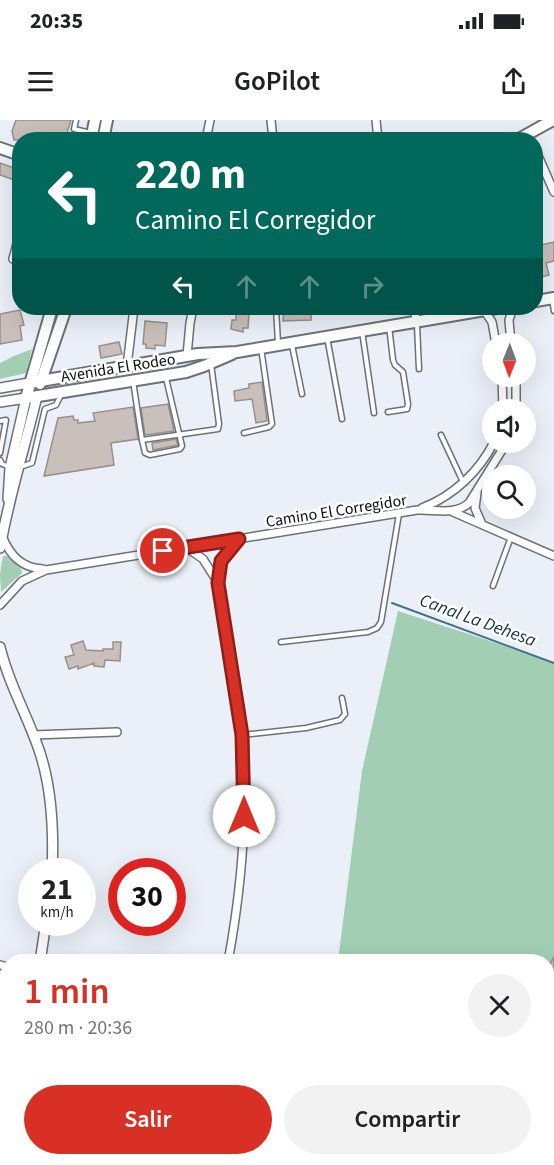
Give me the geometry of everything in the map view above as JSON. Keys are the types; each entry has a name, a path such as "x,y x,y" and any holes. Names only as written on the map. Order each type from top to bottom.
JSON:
{"main road":[{"path":"536,132 553,120"},
{"path":"31,397 50,315"},
{"path":"35,382 63,315"},
{"name":"Avenida El Rodeo","path":"35,382 207,352 237,352 454,315"},
{"name":"Avenida El Rodeo","path":"31,397 186,372 237,352"}],"street":[{"path":"543,166 554,192"},
{"path":"127,366 134,315"},
{"path":"187,356 191,315"},
{"path":"415,315 417,321"},
{"path":"487,315 492,322 494,333"},
{"path":"511,315 511,333"},
{"path":"492,322 501,326 509,320"},
{"name":"Avenida El Rodeo","path":"0,388 35,382"},
{"path":"15,467 29,429 31,397"},
{"path":"0,548 31,397"},
{"name":"Avenida El Rodeo","path":"0,402 31,397"},
{"name":"Camino El Corregidor","path":"0,605 22,581 46,570 417,510 439,500 464,483 487,453"},
{"path":"453,512 465,506 500,453"},
{"path":"477,490 475,508 481,522"},
{"name":"Camino El Corregidor","path":"417,510 453,512 481,522 554,556"},
{"path":"2,536 10,552 21,563 26,573 22,581"},
{"path":"229,954 242,866 244,795 242,735 218,583 221,561 239,539"},
{"path":"187,547 198,554 208,565 218,583"},
{"name":"Camino El Corregidor","path":"21,563 46,570"},
{"path":"0,647 10,680 43,763 49,797 52,858"},
{"path":"33,735 117,732"},
{"path":"41,954 44,936"}],"lane":[{"path":"76,120 74,129 82,132"},
{"path":"553,298 554,311"},
{"path":"276,315 278,345"},
{"path":"417,321 419,369"},
{"path":"387,412 407,409 408,404 403,372 393,360 389,326"},
{"path":"362,330 374,413"},
{"path":"326,337 342,419"},
{"path":"291,343 302,394"},
{"path":"244,433 269,427 272,424 261,348"},
{"path":"142,441 218,429 211,363"},
{"path":"133,379 142,441 145,453 150,455 182,447 165,375"},
{"path":"0,460 2,464 15,467 32,463 45,409 56,405 62,391"},
{"path":"0,421 6,420 0,453"},
{"path":"29,429 40,430"},
{"path":"441,435 464,483"},
{"path":"280,642 368,632 377,628 381,622 385,605 399,514"},
{"path":"493,586 511,536"},
{"path":"242,735 306,728 340,720 345,714 342,698"}],"green space":[{"path":"32,349 26,373 0,379 0,363"},
{"path":"3,556 7,556 21,569 22,573 1,592 0,574"},
{"path":"398,611 554,662 554,954 339,954 362,771"}],"building":[{"path":"16,120 71,120 67,132 12,131"},
{"path":"0,163 12,167 12,179 0,175"},
{"path":"554,242 554,261 546,263 549,275 543,276 543,244"},
{"path":"12,312 12,315 21,315 24,325 20,326 22,340 0,344 0,314"},
{"path":"236,315 249,315 248,328 243,328 243,332 231,329 232,320 236,320"},
{"path":"283,315 311,315 311,320 283,321"},
{"path":"145,321 167,323 165,346 155,345 155,349 146,348 146,344 143,344"},
{"path":"119,342 122,354 101,358 99,346"},
{"path":"262,382 267,421 256,423 252,399 235,401 234,391 249,388 249,384"},
{"path":"168,404 174,431 145,435 141,408"},
{"path":"133,407 138,439 111,443 114,465 44,476 58,418 73,416 78,423 95,421 93,413"},
{"path":"176,439 178,445 153,450 152,443"},
{"path":"83,641 86,650 103,651 103,649 113,649 113,642 121,642 120,661 105,660 104,667 94,666 94,663 78,669 78,666 69,669 65,657 74,655 71,645"}],"waterway":[{"name":"Canal La Dehesa","path":"392,603 554,663"}],"route":[{"path":"163,551 239,539 223,556 218,573 218,583 242,735 244,816"}]}
